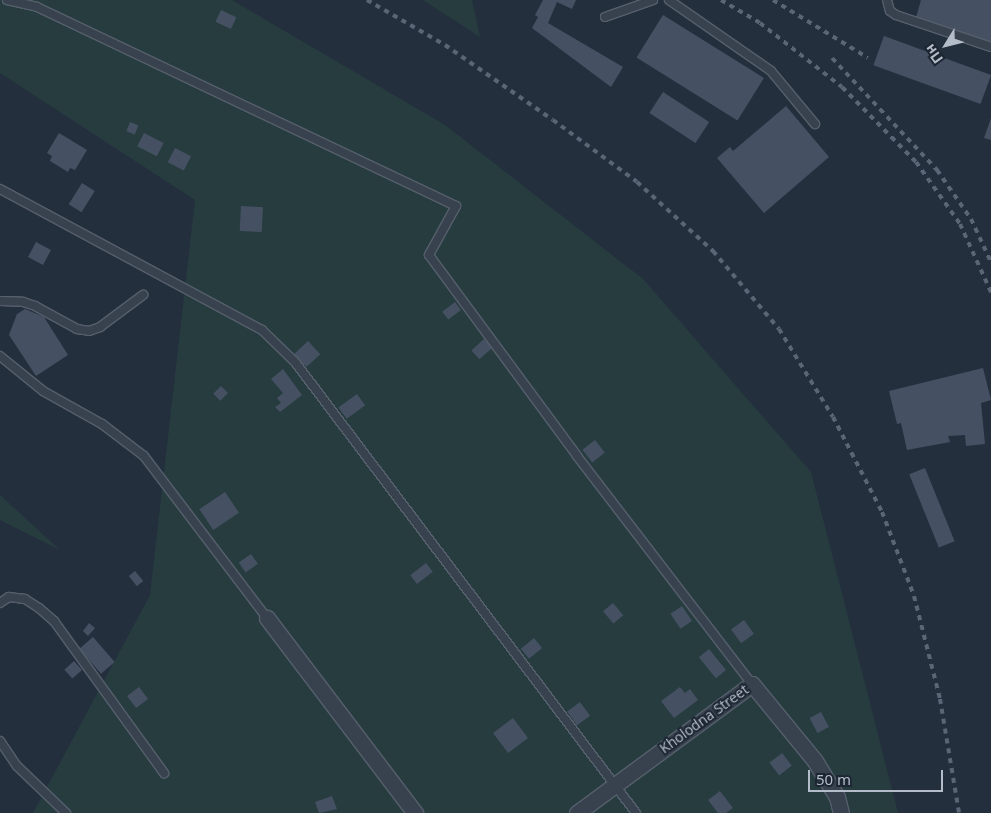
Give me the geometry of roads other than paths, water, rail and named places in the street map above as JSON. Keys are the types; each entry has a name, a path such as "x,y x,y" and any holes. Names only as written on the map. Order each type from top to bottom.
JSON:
{"street":[{"path":"267,618 415,813"},
{"name":"Kholodna Street","path":"577,813 752,684 815,761 837,797 841,813"}],"lane":[{"path":"7,0 38,7 456,206 429,255 577,456 752,684"},
{"path":"605,17 653,0"},
{"path":"669,0 771,71 815,124"},
{"path":"887,0 890,11 896,15 991,47"},
{"path":"0,189 262,330 282,349 295,362 636,813"},
{"path":"0,301 23,302 35,306 77,329 89,331 100,327 142,295"},
{"path":"0,356 43,391 102,424 144,456 267,618"},
{"path":"0,603 9,597 25,599 54,621 164,773"},
{"path":"0,741 17,766 66,813"}],"railway":[{"path":"367,0 445,45 553,120 637,182 713,251 779,329 833,417 882,512 914,596 940,699 959,813"},
{"path":"721,0 760,23 842,87 916,162 960,224 991,292"},
{"path":"773,0 868,58"},
{"path":"832,58 937,170 971,219 991,262"}]}
